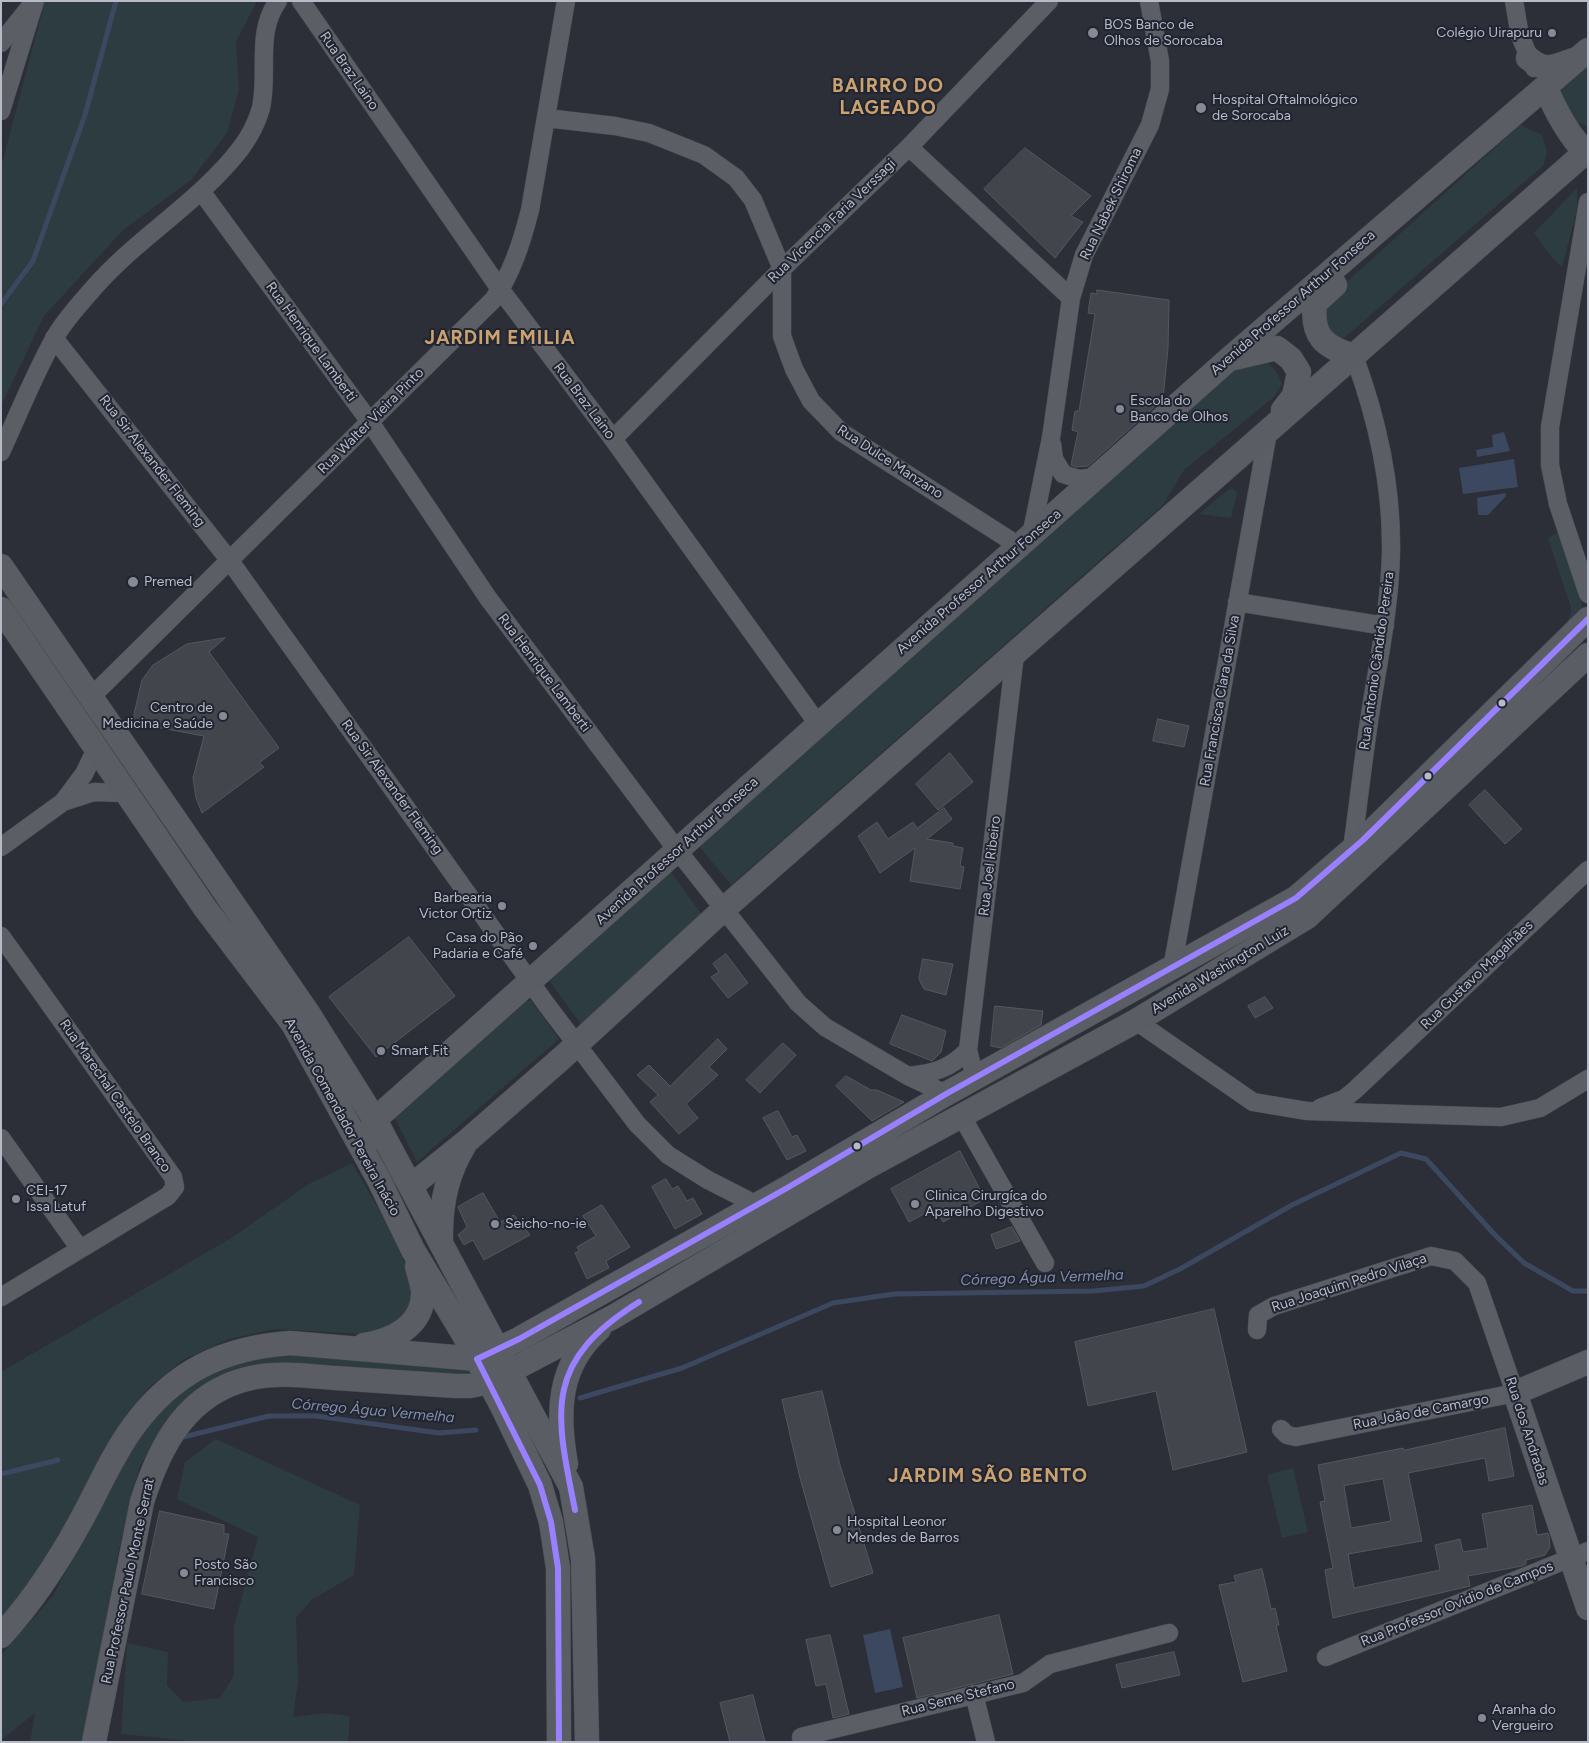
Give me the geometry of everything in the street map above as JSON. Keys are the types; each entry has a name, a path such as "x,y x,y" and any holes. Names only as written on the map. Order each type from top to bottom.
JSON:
{"main road":[{"path":"1528,58 1538,67 1550,68 1582,54"},
{"name":"Avenida Professor Arthur Fonseca","path":"375,1120 532,982 818,724 1099,477 1229,359 1420,192 1516,110 1546,88 1582,54"},
{"path":"379,1180 398,1186 411,1186 467,1141 578,1044 725,908 1354,356 1580,152 1556,112 1546,88"},
{"path":"1516,110 1556,112"},
{"path":"1354,356 1335,350 1319,337 1312,319 1314,303 1386,240 1420,192"},
{"path":"1229,359 1276,348 1291,359 1299,372 1294,396 1268,432"},
{"name":"Avenida Comendador Pereira Inácio","path":"1,566 308,1013 375,1120 498,1350 499,1376 540,1485 551,1522 558,1568 559,1742"},
{"name":"Avenida Comendador Pereira Inácio","path":"1,609 205,908 293,1024 379,1180 413,1250 477,1359 499,1376 571,1487 583,1559 587,1742"},
{"name":"Avenida Washington Luiz","path":"498,1350 757,1205 946,1094 1296,898 1352,849 1588,619"},
{"name":"Avenida Washington Luiz","path":"499,1376 613,1317 869,1166 1136,1021 1307,917 1588,655"},
{"path":"101,755 115,761 127,763 142,772"},
{"path":"363,1150 375,1120"},
{"path":"441,1242 443,1201 455,1163 467,1141"},
{"path":"342,1348 385,1340 403,1332 413,1322 421,1308 423,1293 413,1250"},
{"path":"571,1487 560,1428 562,1392 572,1363 588,1338 613,1317"},
{"path":"1,1636 22,1613 45,1580 80,1524 132,1428 166,1389 190,1371 238,1350 290,1343 477,1359 498,1350"},
{"name":"Rua João de Camargo","path":"1515,1393 1588,1362"},
{"name":"Rua Professor Paulo Monte Serrat","path":"94,1742 142,1502 154,1466 162,1450 187,1414 207,1398 229,1386 251,1378 273,1376 470,1386 499,1376"},
{"name":"Rua dos Andradas","path":"1515,1393 1579,1555 1588,1608"}],"street":[{"path":"1,43 35,1"},
{"path":"1,111 35,1"},
{"path":"1,452 54,338 91,290 142,240 201,191 240,148 255,125 261,106 263,43 271,11 278,1"},
{"name":"Rua Braz Laino","path":"301,1 500,289 613,439 818,724"},
{"name":"Rua Walter Vieira Pinto","path":"92,696 493,300 500,289 525,229 566,1"},
{"name":"Rua Vicencia Faria Verssagi","path":"613,439 782,269 909,147 1049,1"},
{"name":"Rua Nabek Shiroma","path":"1025,541 1051,438 1072,298 1084,255 1150,125 1160,88 1160,61 1149,1"},
{"path":"1514,1 1520,36 1528,58 1546,88"},
{"name":"Rua Dulce Manzano","path":"546,118 615,126 649,133 704,155 736,178 753,200 782,269 782,336 794,369 811,401 840,432 1025,541"},
{"path":"909,147 1072,298"},
{"name":"Rua Henrique Lamberti","path":"201,191 370,422 488,598 798,1003 826,1027 908,1076 946,1094"},
{"path":"1588,202 1550,427 1550,465 1558,504 1588,594"},
{"name":"Rua Sir Alexander Fleming","path":"54,338 230,561 532,982 637,1124 668,1155 708,1180 757,1205"},
{"name":"Rua Antonio Cândido Pereira","path":"1352,849 1371,704 1385,626 1391,553 1389,507 1370,401 1354,356"},
{"name":"Rua Francisca Clara da Silva","path":"1172,969 1268,432"},
{"name":"Rua Nabek Shiroma","path":"1051,438 1054,459 1063,474 1079,479 1099,477"},
{"path":"1237,602 1385,626"},
{"name":"Rua Joel Ribeiro","path":"975,1078 968,1050 1015,654"},
{"path":"1,847 63,802 101,755"},
{"path":"63,802 94,792 125,793"},
{"name":"Rua Gustavo Magalhães","path":"1307,1110 1344,1099 1367,1080 1588,870"},
{"name":"Rua Marechal Castelo Branco","path":"1,936 175,1182 175,1187 168,1196 1,1297"},
{"path":"1136,1021 1253,1102 1307,1110 1501,1118 1540,1108 1588,1079"},
{"path":"908,1076 932,1073 956,1063 968,1050"},
{"path":"1367,1080 1360,1097 1364,1105 1380,1114"},
{"path":"961,1115 1045,1263"},
{"path":"1,1138 80,1250"},
{"name":"Rua Joaquim Pedro Vilaça","path":"1257,1330 1258,1316 1274,1306 1432,1256 1455,1261"},
{"name":"Rua dos Andradas","path":"1455,1261 1477,1283 1515,1393"},
{"name":"Rua João de Camargo","path":"1281,1429 1287,1435 1296,1437 1515,1393"},
{"name":"Rua Professor Ovidio de Campos","path":"1326,1657 1579,1555"},
{"name":"Rua Seme Stefano","path":"802,1739 834,1736 974,1694 1023,1683 1050,1664 1169,1633"},
{"path":"974,1694 986,1742"}],"shaded area":[{"path":"45,1 257,1 236,42 239,89 227,133 192,179 123,230 44,316 1,406 1,167"},
{"path":"1588,63 1588,126 1581,124 1571,116 1560,86"},
{"path":"1520,125 1542,135 1547,151 1544,165 1338,343 1325,335 1319,307"},
{"path":"1577,188 1577,210 1562,267 1554,260 1534,233"},
{"path":"1256,359 1270,364 1278,374 1282,384 1274,397 1184,470 1163,505 731,885 694,840 1238,365"},
{"path":"1229,489 1233,489 1237,493 1231,518 1199,514"},
{"path":"1560,531 1579,588 1583,611 1561,634 1570,615 1571,607 1548,538"},
{"path":"670,871 703,916 581,1024 548,979"},
{"path":"523,1001 531,1001 559,1039 417,1162 394,1116"},
{"path":"352,1163 391,1232 407,1272 410,1289 409,1304 398,1321 381,1335 276,1329 229,1339 183,1360 148,1388 109,1440 46,1565 1,1619 1,1372 233,1237 307,1185"},
{"path":"291,1350 470,1368 469,1374 462,1378 282,1365 157,1437 139,1468 119,1549 83,1742 30,1742 35,1713 1,1740 1,1655 53,1596 138,1438 162,1405 219,1366"},
{"path":"216,1439 360,1505 354,1575 311,1600 296,1618 298,1681 293,1717 326,1713 350,1716 348,1742 203,1742 121,1734 127,1643 168,1652 167,1685 183,1702 220,1698 234,1675 234,1626 258,1537 177,1499 185,1462"},
{"path":"1293,1468 1308,1532 1282,1538 1267,1475"}],"water":[{"path":"1504,432 1510,451 1477,457 1476,450 1493,447 1492,435"},
{"path":"1514,459 1518,487 1463,494 1459,468"},
{"path":"1505,493 1506,496 1488,515 1478,515 1477,498"},
{"path":"890,1629 903,1687 875,1693 863,1635"}],"building":[{"path":"1025,148 1091,196 1071,216 1083,222 1055,258 984,189"},
{"name":"Escola do Banco de Olhos","path":"1097,290 1169,300 1168,348 1163,399 1088,466 1076,467 1071,465 1078,432 1072,430 1075,411 1079,411 1095,314 1088,313 1091,293 1097,294"},
{"path":"225,638 209,652 279,748 259,763 264,767 202,813 196,798 193,778 204,736 134,723 134,714 142,680 153,665 187,644"},
{"path":"1158,719 1189,726 1184,747 1153,741"},
{"path":"950,753 973,782 938,810 916,784"},
{"path":"1485,790 1522,829 1505,844 1469,805"},
{"path":"944,808 952,819 927,839 953,843 953,846 963,848 960,866 964,867 960,889 910,881 915,848 880,873 858,836 877,822 888,839 913,822 917,828"},
{"path":"409,937 455,996 376,1057 329,997"},
{"path":"726,954 748,983 728,998 711,977 719,972 713,964"},
{"path":"923,959 953,964 946,995 924,989 919,979"},
{"path":"1265,997 1273,1008 1255,1018 1248,1006"},
{"path":"995,1006 1043,1011 1041,1025 1001,1048 991,1046"},
{"path":"902,1015 946,1031 941,1052 932,1061 890,1044"},
{"path":"718,1039 727,1049 709,1067 718,1075 686,1104 698,1118 679,1134 650,1102 658,1095 637,1075 649,1065 670,1086"},
{"path":"783,1043 796,1055 760,1093 746,1080"},
{"path":"846,1076 871,1090 877,1090 904,1102 872,1121 836,1086"},
{"path":"778,1111 792,1137 797,1135 806,1151 787,1160 763,1118"},
{"path":"960,1151 985,1199 943,1222 935,1208 909,1222 891,1189"},
{"path":"666,1179 672,1189 678,1186 687,1201 693,1198 702,1214 675,1229 652,1187"},
{"name":"Seicho-no-ie","path":"483,1193 500,1222 514,1215 530,1235 484,1260 473,1240 464,1245 458,1235 467,1227 458,1207"},
{"path":"602,1205 630,1247 606,1261 609,1268 587,1279 575,1253 579,1251 577,1247 596,1236 583,1216"},
{"path":"1012,1227 1020,1241 996,1249 991,1235"},
{"path":"1214,1309 1247,1452 1173,1470 1156,1391 1088,1406 1075,1342"},
{"name":"Hospital Leonor Mendes de Barros","path":"822,1391 840,1465 873,1573 831,1587 800,1478 782,1400"},
{"path":"1505,1428 1514,1476 1489,1481 1485,1458 1408,1473 1422,1541 1348,1554 1354,1588 1440,1570 1435,1545 1460,1539 1463,1552 1488,1548 1482,1514 1532,1505 1537,1535 1548,1533 1550,1547 1545,1555 1526,1560 1526,1564 1522,1566 1468,1576 1470,1586 1333,1618 1325,1570 1333,1568 1320,1502 1325,1501 1318,1465 1403,1448 1404,1450","holes":["1383,1479 1391,1521 1351,1528 1344,1486"]},
{"name":"Posto São Francisco","path":"160,1511 224,1525 224,1534 229,1534 214,1609 142,1594"},
{"path":"1262,1569 1271,1609 1275,1608 1279,1625 1276,1625 1287,1671 1243,1682 1219,1585 1236,1582 1234,1576"},
{"path":"999,1615 1013,1674 917,1698 903,1638"},
{"path":"830,1635 849,1714 833,1718 826,1684 816,1686 806,1640"},
{"path":"1174,1652 1180,1675 1122,1688 1116,1665"},
{"path":"753,1695 765,1742 730,1742 720,1703"}],"waterway":[{"path":"1,304 33,261 85,115 116,1"},
{"name":"Córrego Água Vermelha","path":"580,1398 682,1368 833,1303 894,1294 1094,1291 1144,1286 1180,1269 1292,1205 1401,1153 1426,1159 1494,1234 1524,1263 1573,1291 1588,1291"},
{"name":"Córrego Àgua Vermelha","path":"179,1438 269,1416 316,1416 439,1433 476,1430"},
{"name":"Córrego Àgua Vermelha","path":"1,1474 58,1460"}],"transit line":[{"path":"559,1742 558,1568 551,1522 540,1485 477,1359 519,1339 787,1188 946,1094 1296,898 1363,840 1588,619"},
{"path":"575,1510 563,1444 561,1417 564,1391 571,1368 586,1346 608,1324 639,1302"}],"place":[{"name":"BOS Banco de Olhos de Sorocaba","path":"1093,33"},
{"name":"Colégio Uirapuru","path":"1552,33"},
{"name":"Hospital Oftalmológico de Sorocaba","path":"1201,108"},
{"name":"Escola do Banco de Olhos","path":"1120,409"},
{"name":"Premed","path":"133,582"},
{"name":"Centro de Medicina e Saúde","path":"223,716"},
{"name":"Barbearia Victor Ortiz","path":"502,906"},
{"name":"Casa do Pão Padaria e Café","path":"533,946"},
{"name":"Smart Fit","path":"381,1051"},
{"name":"CEI-17 Issa Latuf","path":"16,1199"},
{"name":"Clinica Cirurgíca do Aparelho Digestivo","path":"915,1204"},
{"name":"Seicho-no-ie","path":"495,1224"},
{"name":"Hospital Leonor Mendes de Barros","path":"837,1530"},
{"name":"Posto São Francisco","path":"184,1573"},
{"name":"Aranha do Vergueiro","path":"1482,1718"}],"district":[{"name":"BAIRRO DO LAGEADO","path":"888,97"},
{"name":"JARDIM EMILIA","path":"500,338"},
{"name":"JARDIM SÃO BENTO","path":"988,1476"}]}
